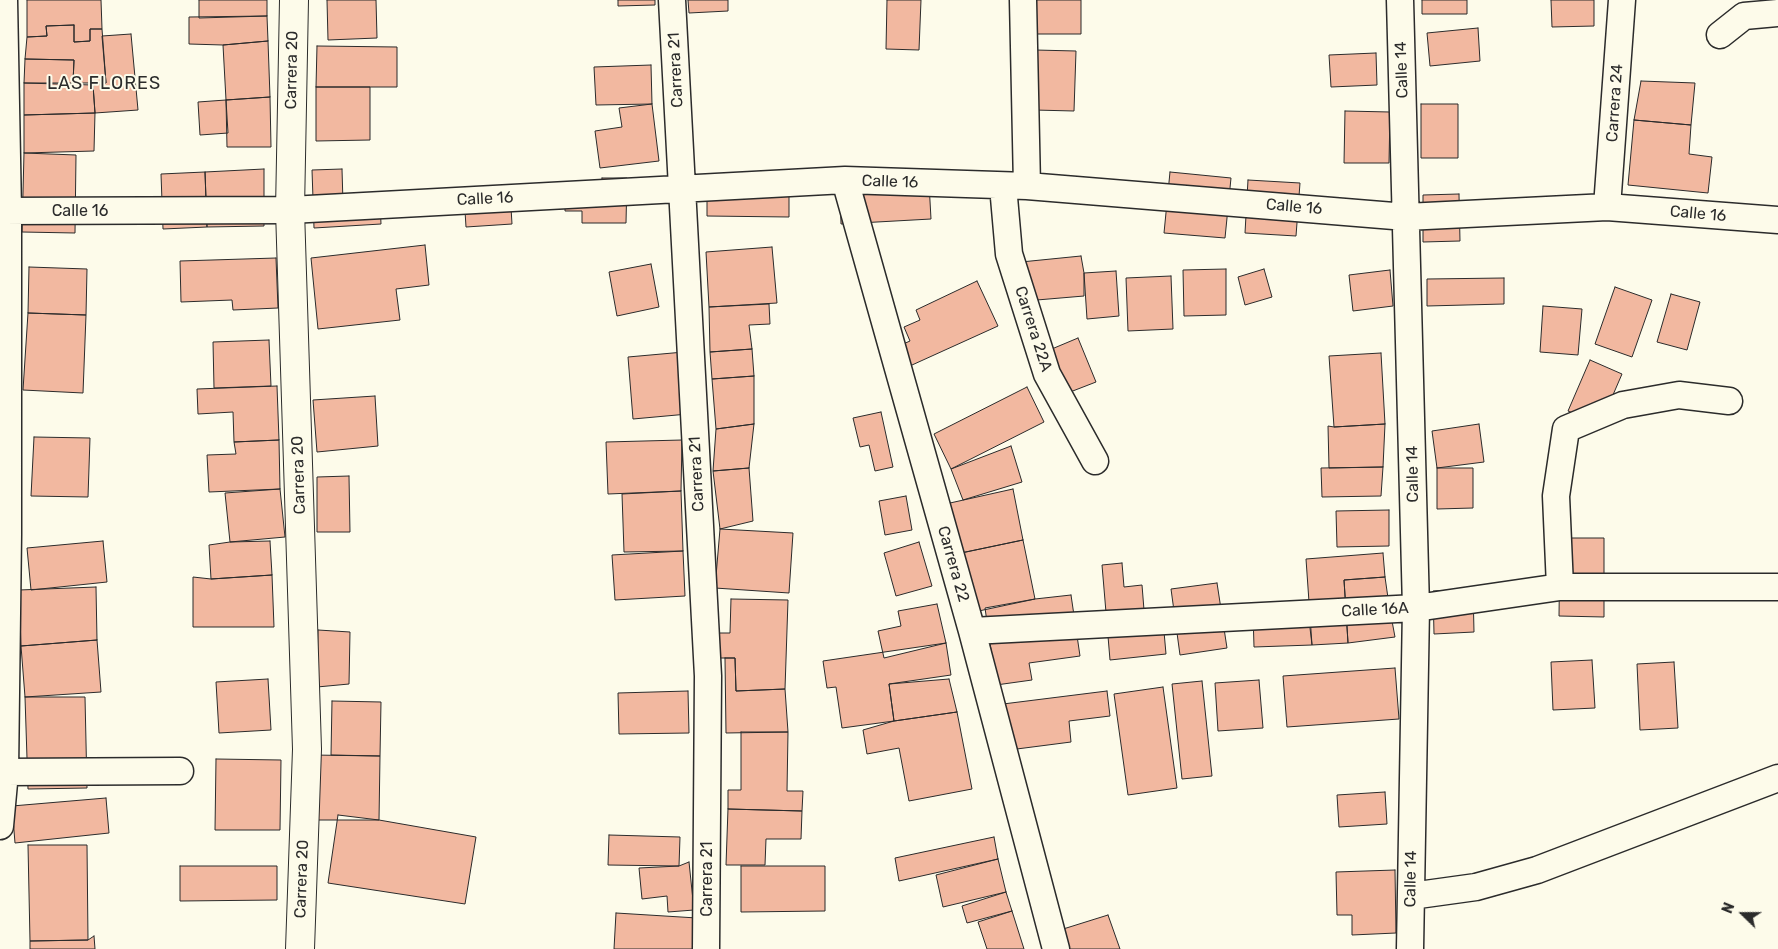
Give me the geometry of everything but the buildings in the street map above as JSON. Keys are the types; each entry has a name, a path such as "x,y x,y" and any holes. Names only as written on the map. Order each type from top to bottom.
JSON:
{"street":[{"path":"0,826 4,772 4,0"},
{"name":"Carrera 20","path":"294,0 290,210 307,749 300,949"},
{"name":"Carrera 21","path":"672,0 708,676 706,949"},
{"name":"Carrera 22A","path":"1024,0 1015,186 1009,254 1047,374 1095,462"},
{"name":"Calle 14","path":"1400,0 1416,608 1410,949"},
{"name":"Carrera 24","path":"1607,206 1622,0"},
{"path":"1720,34 1744,16 1778,13"},
{"name":"Calle 16","path":"4,211 290,210 845,180 1015,186 1406,216 1607,206 1778,220"},
{"name":"Carrera 22","path":"845,180 972,631 1056,949"},
{"path":"1560,587 1556,496 1566,429 1623,405 1679,396 1729,401"},
{"name":"Calle 16A","path":"972,631 1416,608 1560,587 1778,588"},
{"path":"4,772 180,771"},
{"path":"1411,896 1476,887 1537,870 1778,778"}],"district":[{"name":"LAS FLORES","path":"104,84"}]}
